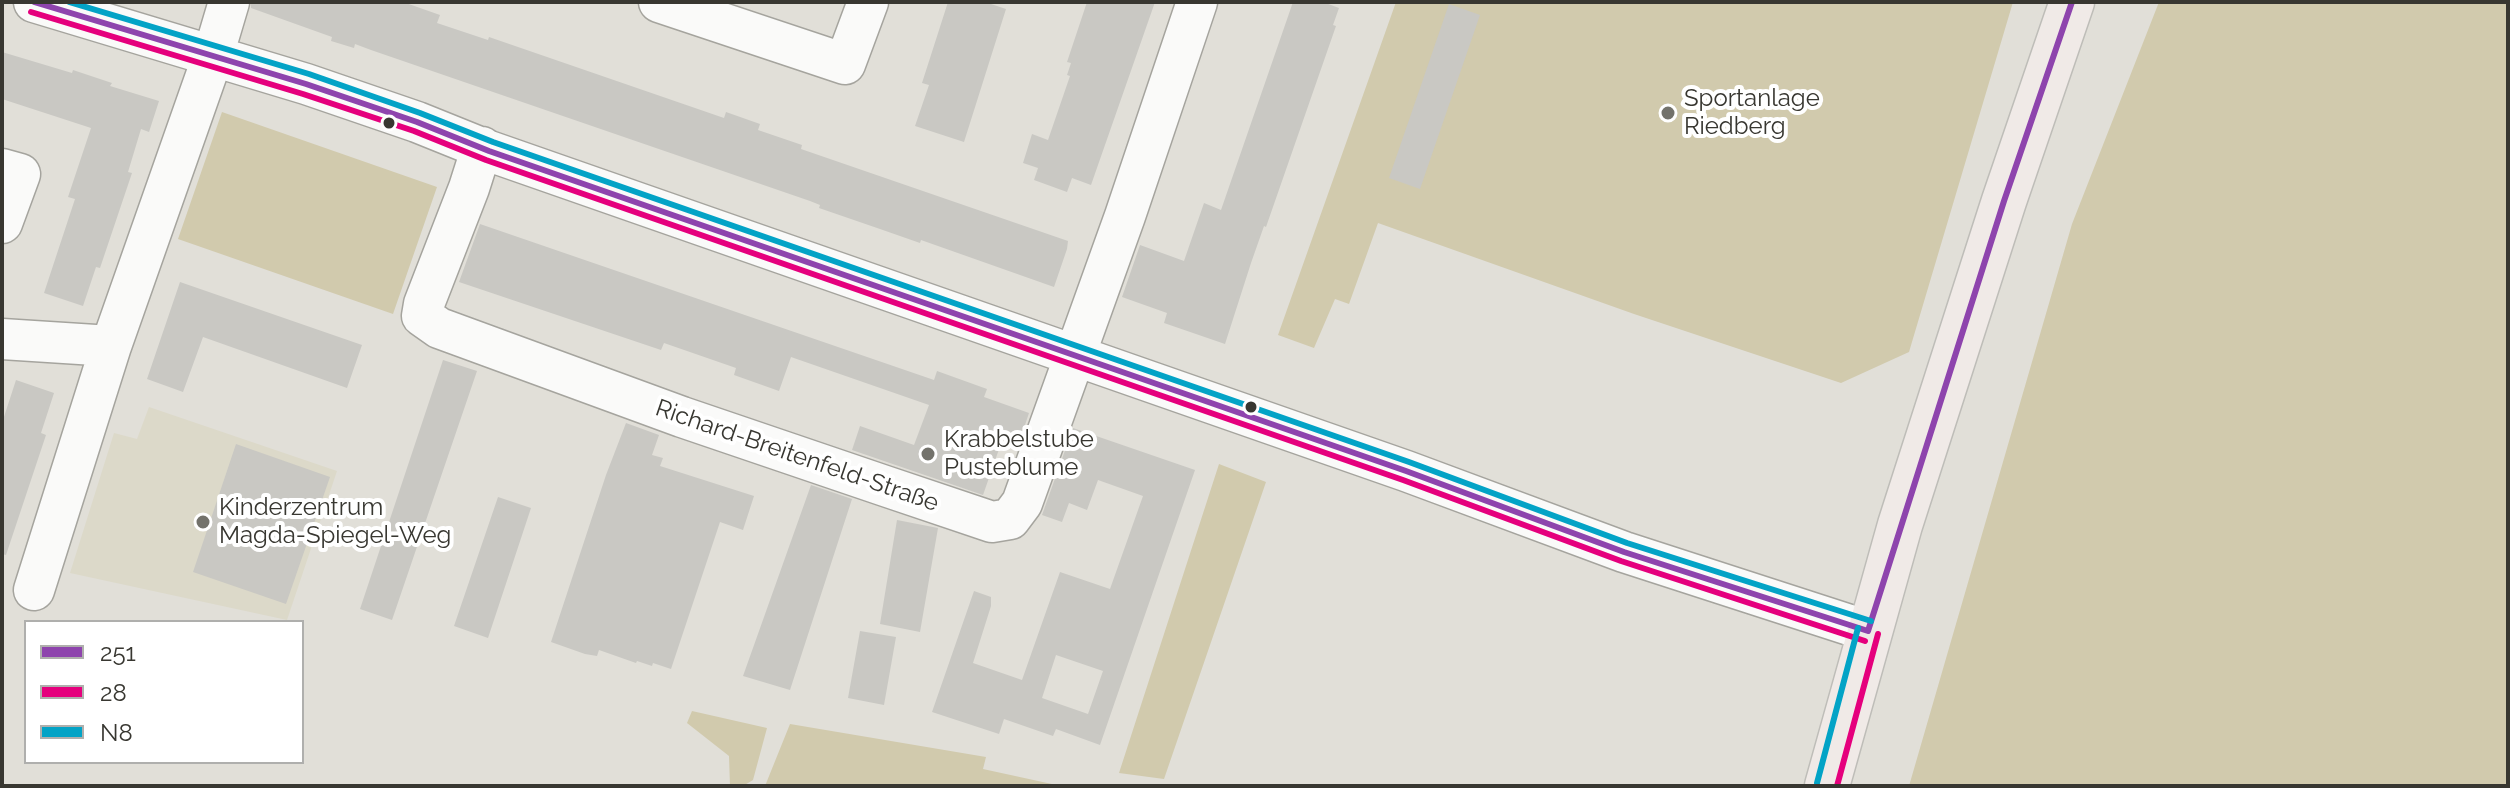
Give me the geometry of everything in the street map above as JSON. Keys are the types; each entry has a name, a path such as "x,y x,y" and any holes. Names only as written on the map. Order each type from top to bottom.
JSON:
{"main road":[{"path":"1827,786 1868,631 1999,216 2072,2"}],"street":[{"path":"34,2 417,122 1406,471 1624,552 1868,631"},
{"path":"34,590 111,346 169,220 229,2"},
{"path":"659,2 845,64 868,2"},
{"name":"Richard-Breitenfeld-Straße","path":"482,147 469,188 415,305 439,328 669,413 992,522 1010,519 1022,503 1125,216 1197,2"},
{"path":"2,169 20,174 2,223"},
{"path":"2,339 111,346"}],"shaded area":[{"name":"Sportanlage Riedberg","path":"1396,2 2013,2 1909,352 1841,383 1378,223 1349,304 1335,299 1314,348 1278,335"},
{"path":"2159,2 2508,2 2508,786 1909,786 2072,224"},
{"path":"222,112 437,187 393,314 178,239"},
{"name":"Kinderzentrum Magda-Spiegel-Weg","path":"149,407 337,471 287,620 70,573 114,433 137,439"},
{"path":"1219,464 1266,482 1164,779 1119,773"},
{"path":"692,711 767,728 753,780 743,786 730,786 729,756 687,723"},
{"path":"790,724 986,757 983,769 1061,786 765,786"}],"building":[{"path":"251,2 403,2 440,15 437,23 488,40 489,37 724,118 726,112 760,124 758,130 802,145 801,149 1068,241 1067,249 1054,287 819,208 820,205 810,201 355,44 354,48 331,41 332,37 251,8"},
{"path":"948,2 985,2 1006,9 964,142 915,126 929,85 922,83"},
{"path":"1087,2 1155,2 1091,185 1072,178 1067,192 1034,180 1038,168 1023,163 1032,134 1048,140 1070,76 1067,75 1071,63 1067,62"},
{"path":"1293,2 1323,2 1339,8 1333,25 1336,26 1225,344 1164,323 1167,313 1122,297 1140,245 1184,261 1204,203 1221,210"},
{"path":"1449,4 1480,15 1420,189 1389,178"},
{"path":"2,52 72,73 73,70 112,83 110,86 159,101 149,132 141,129 128,172 132,173 100,268 96,267 83,306 44,293 75,199 68,197 91,128 2,99"},
{"path":"480,224 934,380 937,371 987,389 984,397 1029,413 1021,437 1005,432 983,495 852,450 860,426 914,445 929,405 791,357 779,391 734,375 736,368 664,343 661,350 459,282"},
{"path":"180,282 362,345 347,388 203,337 183,392 147,379"},
{"path":"443,360 477,371 392,620 360,609"},
{"path":"16,380 54,393 41,433 46,435 6,555 2,554 2,423"},
{"path":"626,423 659,435 652,455 663,458 660,466 754,496 743,530 720,522 671,669 653,663 652,666 636,663 599,650 597,656 585,654 551,642"},
{"path":"1073,428 1195,470 1100,745 1056,729 1053,736 1004,719 999,734 932,712 974,591 991,597 991,606 973,663 1022,680 1060,572 1110,589 1143,496 1098,480 1087,510 1069,503 1062,522 1042,515","holes":["1056,655 1103,671 1088,714 1042,698"]},
{"path":"236,444 330,477 286,604 193,572"},
{"path":"811,485 852,499 790,690 743,676"},
{"path":"498,497 531,508 488,638 454,626"},
{"path":"897,520 938,528 920,632 880,624"},
{"path":"860,631 896,637 884,705 848,698"}],"transit line":[{"name":"251","path":"34,2 306,84 417,122 489,151 1406,471 1624,552 1868,631"},
{"name":"N8","path":"69,2 309,74 493,142 1409,462 1627,543 1871,621"},
{"name":"251","path":"1868,631 2004,201 2072,2"},
{"name":"28","path":"31,12 414,131 486,160 1403,480 1621,561 1865,641"},
{"name":"N8","path":"1817,783 1858,628"},
{"name":"28","path":"1837,786 1878,634"}],"place":[{"name":"Sportanlage Riedberg","path":"1668,113"},
{"name":"Krabbelstube Pusteblume","path":"928,454"},
{"name":"Kinderzentrum Magda-Spiegel-Weg","path":"203,522"}]}
